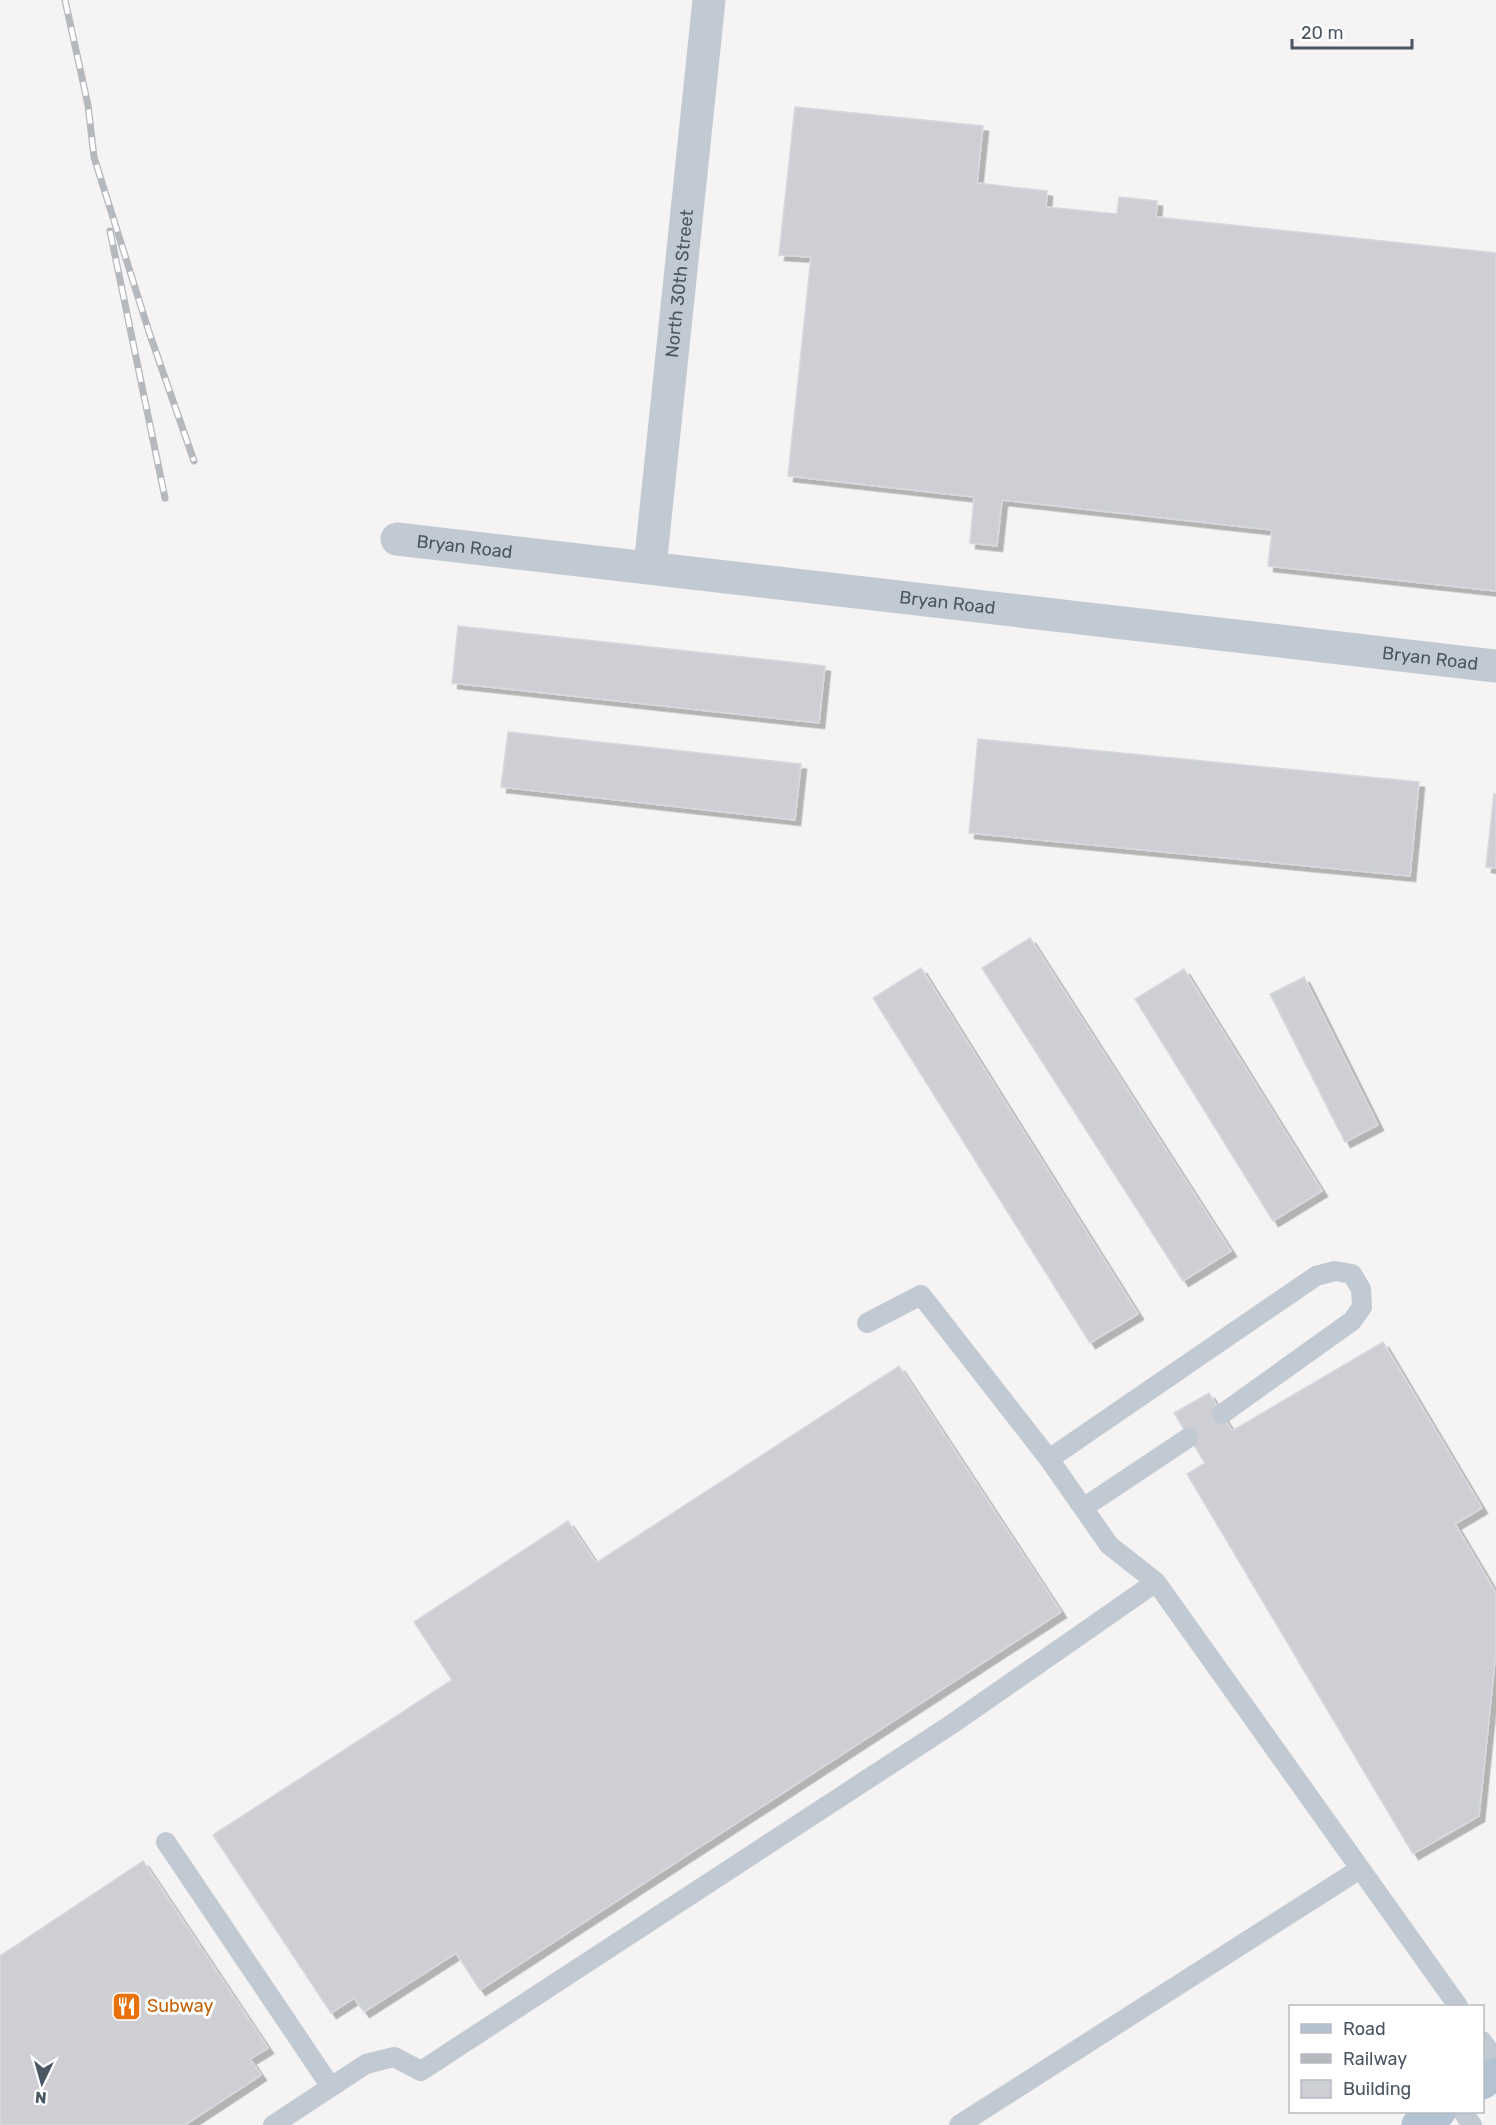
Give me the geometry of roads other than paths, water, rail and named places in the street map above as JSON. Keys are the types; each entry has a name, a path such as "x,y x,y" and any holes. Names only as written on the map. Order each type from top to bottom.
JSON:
{"main road":[{"path":"1418,2125 1437,2113"}],"street":[{"name":"North 30th Street","path":"650,567 709,0"},
{"name":"Bryan Road","path":"397,539 1496,666"}],"lane":[{"path":"1049,1459 1316,1276 1335,1270 1352,1274 1361,1289 1362,1307 1352,1321 1222,1414"},
{"path":"867,1323 921,1295 1049,1459 1109,1545 1156,1582 1457,2005"},
{"path":"1083,1508 1188,1438"},
{"path":"273,2125 366,2064 394,2057 421,2071 952,1724 1156,1582"},
{"path":"166,1842 331,2087"},
{"path":"958,2125 1360,1869"},
{"path":"1484,2044 1496,2060"}],"railway":[{"path":"65,0 88,105 94,157 149,332 194,461"},
{"path":"110,231 165,498"}],"place":[{"name":"Subway","path":"126,2006"}]}
